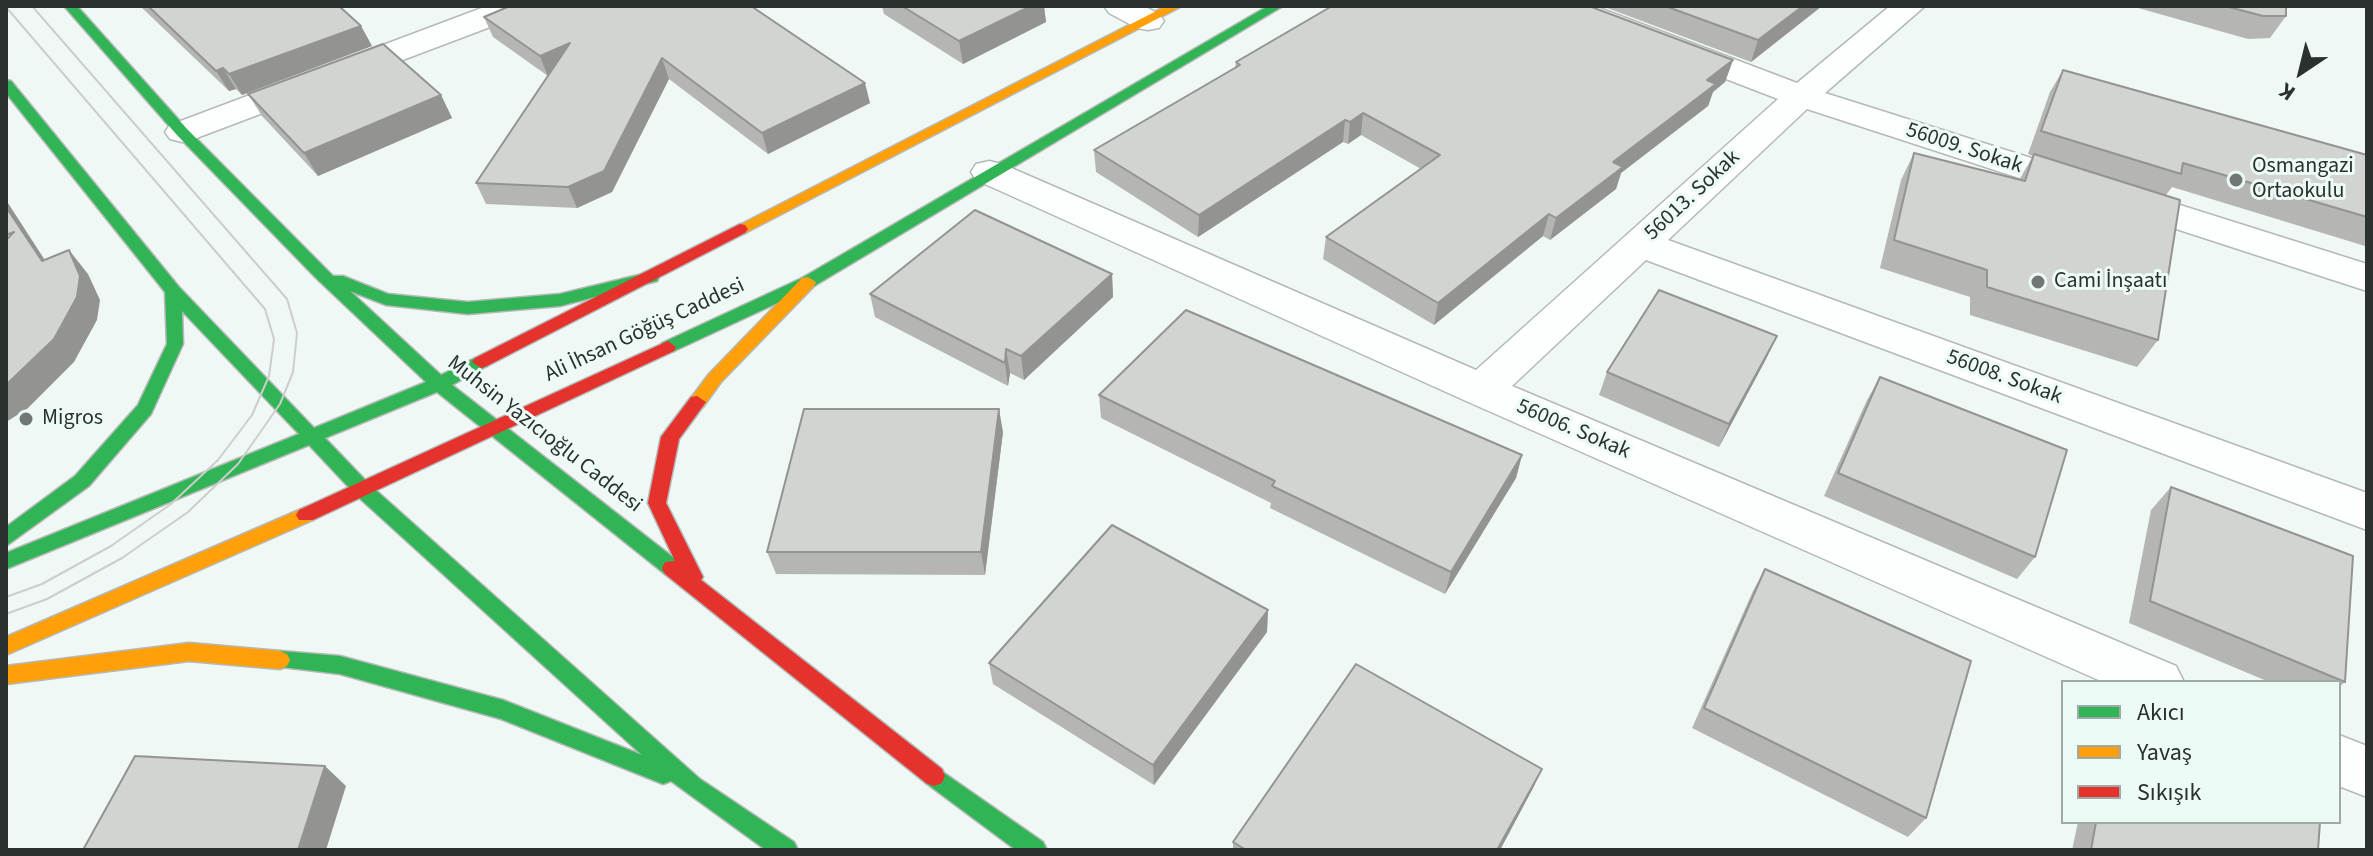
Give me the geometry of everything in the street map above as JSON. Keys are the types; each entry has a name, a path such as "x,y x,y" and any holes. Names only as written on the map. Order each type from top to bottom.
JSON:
{"main road":[{"name":"Muhsin Yazıcıoğlu Caddesi","path":"70,6 182,132 322,274 439,384 978,811 1035,850"},
{"name":"Ali İhsan Göğüş Caddesi","path":"6,561 439,384 1176,6"},
{"name":"Ali İhsan Göğüş Caddesi","path":"6,646 363,490 808,282 989,172 1277,6"},
{"path":"6,84 173,291 363,490 692,786 786,850"},
{"path":"322,274 386,299 468,308 560,300 651,277"},
{"path":"699,590 657,503 670,437 715,378 808,282"},
{"path":"6,538 82,481 145,409 175,344 173,291"},
{"path":"6,675 189,652 340,665 503,710 692,786"}],"street":[{"path":"182,132 516,6"},
{"path":"1120,6 1148,21"},
{"name":"56009. Sokak","path":"1566,6 1801,96 2367,278"},
{"name":"56013. Sokak","path":"1481,390 1801,96 1909,6"},
{"name":"56006. Sokak","path":"989,172 1481,390 2153,680"},
{"name":"56008. Sokak","path":"1641,244 2367,512"},
{"path":"2341,761 2367,772"}],"building":[{"path":"148,6 339,6 361,26 229,74 223,68 216,71"},
{"path":"510,6 751,6 865,83 762,133 662,58 604,171 568,187 476,183 570,43 540,56 484,17"},
{"path":"902,6 1031,6 959,41"},
{"path":"1332,6 1589,6 1733,60 1707,80 1716,84 1613,162 1623,167 1556,218 1549,214 1438,303 1326,237 1440,155 1363,113 1350,122 1345,120 1199,215 1094,150 1240,65 1236,62"},
{"path":"1665,6 1803,6 1758,40"},
{"path":"2225,6 2286,6 2286,16 2263,16"},
{"path":"383,44 441,95 304,153 248,94"},
{"path":"2063,70 2367,155 2367,217 2183,163 2181,174 2041,131"},
{"path":"1914,153 2025,181 2034,154 2180,200 2158,340 1987,287 1987,270 1894,240"},
{"path":"6,207 42,261 69,250 80,276 77,297 54,339 6,385 6,240 14,232 6,235"},
{"path":"975,210 1112,274 1021,356 1006,349 1005,363 870,294"},
{"path":"1659,290 1777,336 1729,424 1607,372"},
{"path":"1186,310 1522,455 1451,572 1272,486 1275,481 1099,395"},
{"path":"1880,377 2067,450 2035,557 1838,473"},
{"path":"804,409 999,409 981,552 767,552"},
{"path":"2171,487 2353,556 2345,682 2341,680 2150,601"},
{"path":"1112,525 1268,610 1153,765 989,663"},
{"path":"1765,569 1971,661 1926,818 1704,708"},
{"path":"1356,664 1542,769 1497,850 1246,850 1233,842"},
{"path":"135,756 325,766 298,850 83,850"},
{"path":"2096,824 2320,824 2318,850 2091,850"}],"tram line":[{"path":"6,614 47,599 122,558 188,512 238,464 280,404 293,372 297,333 287,299 32,6"},
{"path":"6,7 265,309 274,339 269,376 252,415 218,460 171,504 111,546 42,584 6,597"}],"traffic: fast":[{"path":"70,6 182,132 322,274 439,384 672,568"},
{"path":"668,347 808,282 1277,6"},
{"path":"6,84 173,291 363,490 692,786 786,850"},
{"path":"337,280 386,299 468,308 560,300 651,277"},
{"path":"6,538 82,481 145,409 175,344 173,291"},
{"path":"6,561 439,384 481,362"},
{"path":"280,660 340,665 503,710 663,774"},
{"path":"934,776 1035,850"}],"traffic: slow":[{"path":"740,229 1176,6"},
{"path":"697,402 715,378 808,282"},
{"path":"6,646 306,515"},
{"path":"6,675 189,652 280,660"}],"traffic: jam":[{"path":"481,362 740,229"},
{"path":"306,515 668,347"},
{"path":"693,577 657,503 670,437 697,402"},
{"path":"672,568 934,776"}],"place":[{"name":"Osmangazi Ortaokulu","path":"2236,180"},
{"name":"Cami İnşaatı","path":"2038,282"},
{"name":"Migros","path":"26,419"}]}
